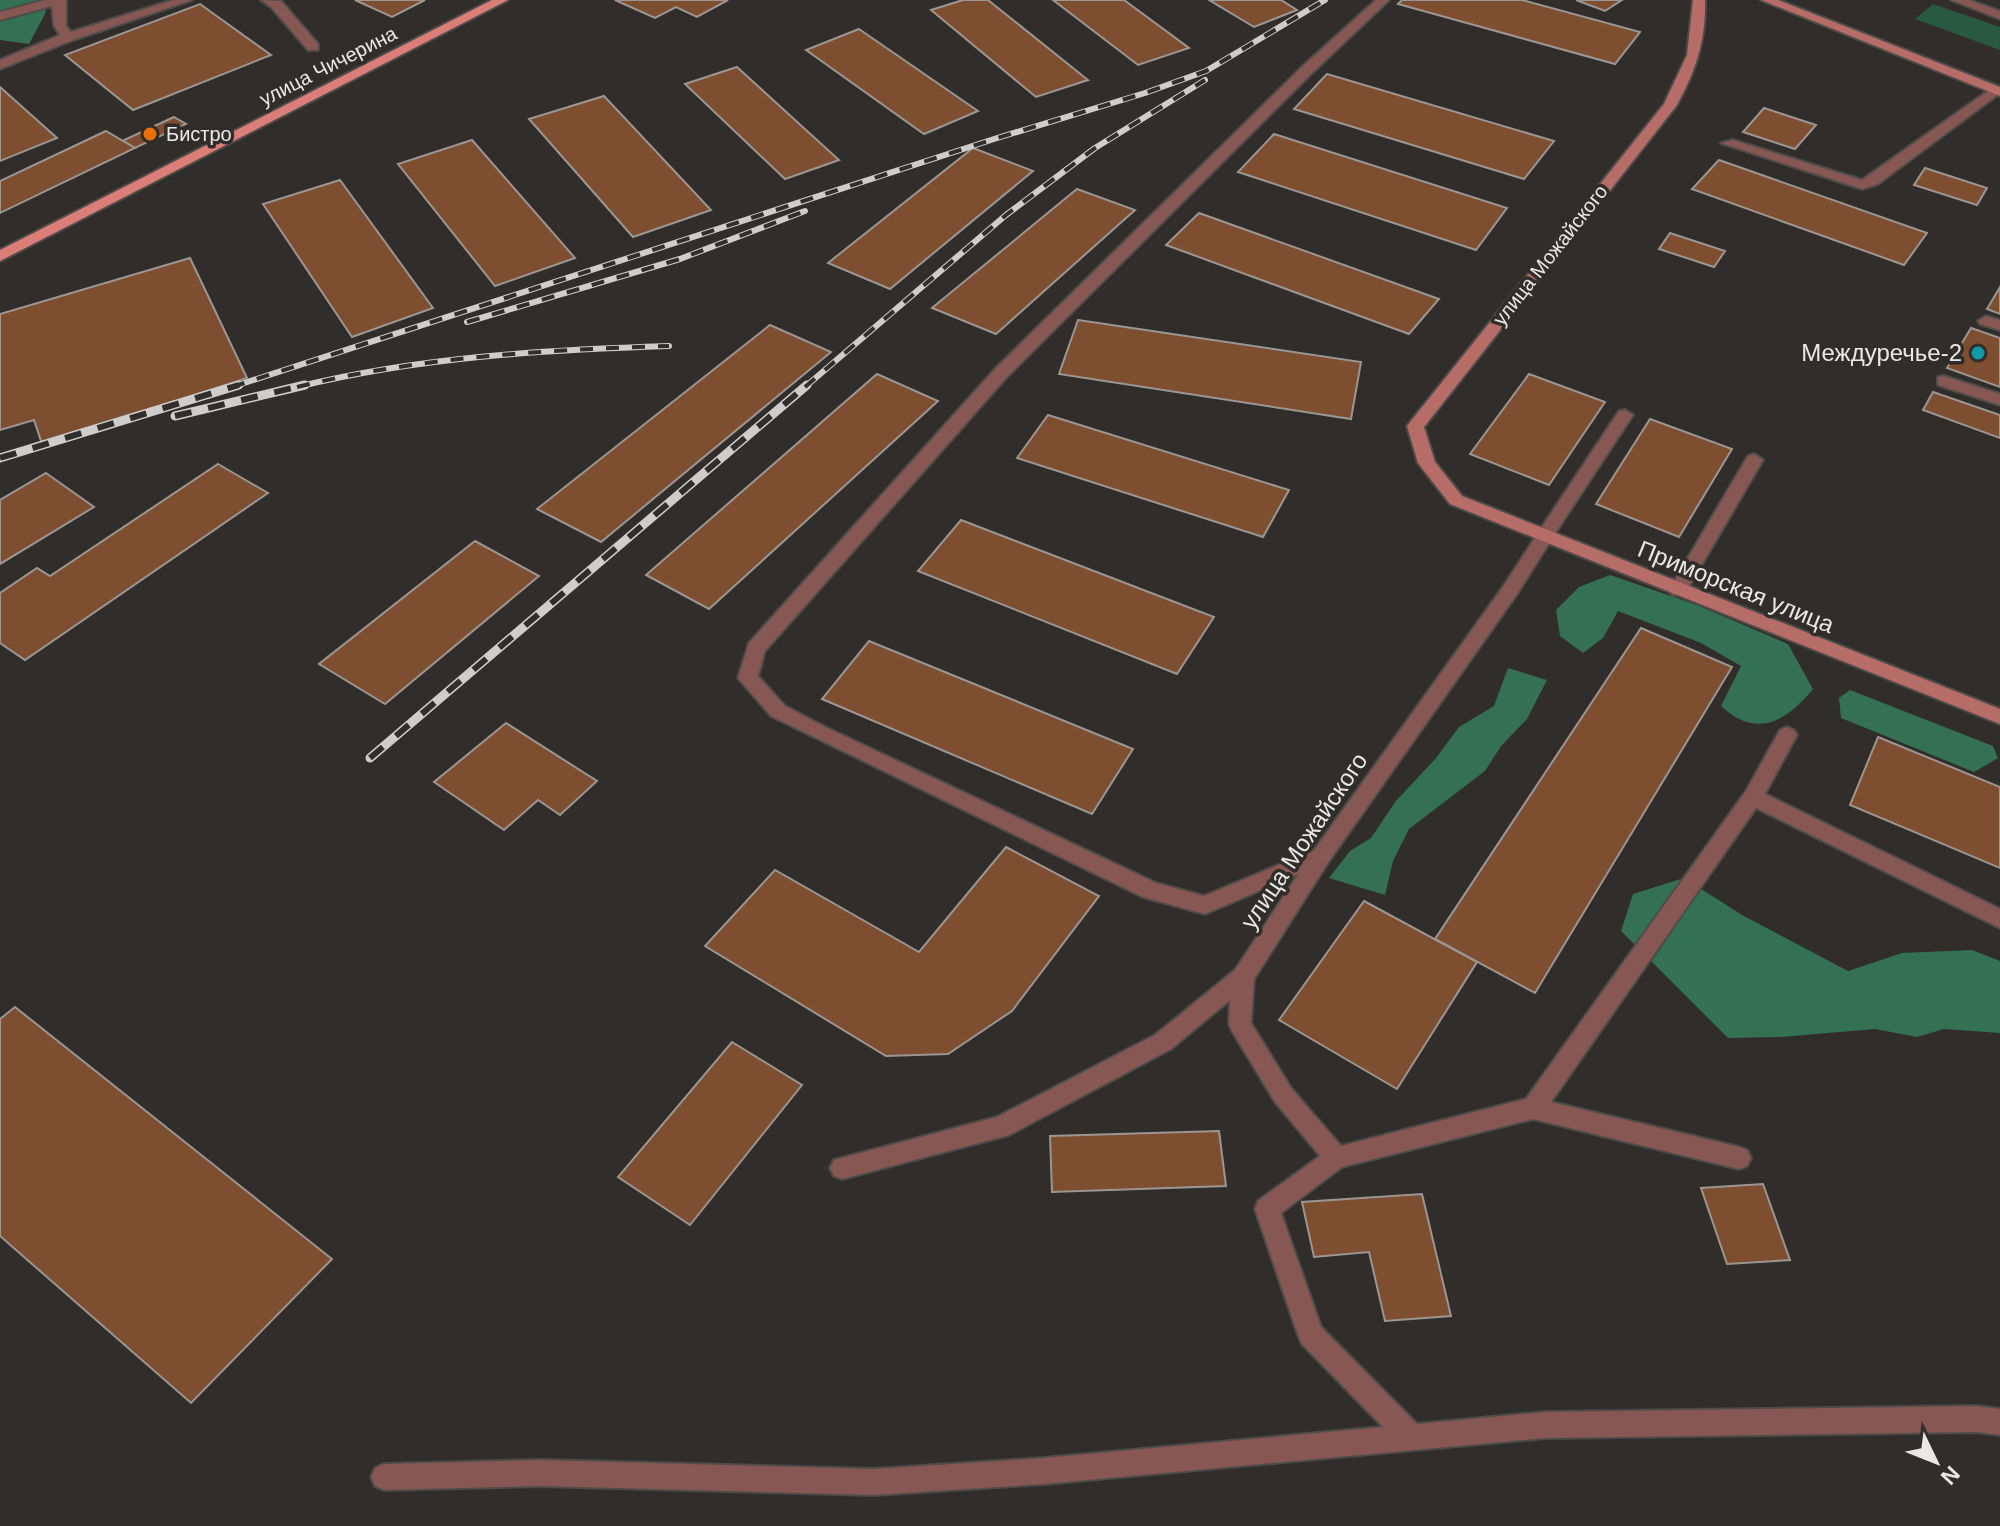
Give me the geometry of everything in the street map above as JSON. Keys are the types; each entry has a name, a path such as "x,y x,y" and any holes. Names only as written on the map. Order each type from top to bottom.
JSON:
{"main road":[{"name":"улица Чичерина","path":"0,256 502,0"},
{"name":"улица Можайского","path":"1456,500 1427,463 1415,426 1670,105 1686,76 1700,36 1699,0"},
{"path":"1767,0 1998,91"},
{"name":"Приморская улица","path":"1456,500 2000,717"}],"street":[{"path":"0,16 59,0 60,26 68,37"},
{"path":"0,65 68,37 186,0"},
{"path":"1322,855 1205,905 1151,891 778,711 748,678 756,648 1000,374 1308,69 1383,0"},
{"path":"1957,0 2000,15"},
{"path":"276,1 313,47"},
{"path":"1728,143 1862,185 1873,181 1998,91"},
{"path":"1944,381 2000,400"},
{"name":"улица Можайского","path":"1243,977 1322,855 1511,589 1625,415"},
{"path":"1678,590 1754,460"},
{"path":"1533,1108 1753,797 1787,735"},
{"path":"1753,797 2000,919"},
{"path":"1243,977 1240,1024 1283,1095 1336,1158"},
{"path":"842,1168 1001,1127 1163,1042 1243,977"},
{"path":"1412,1437 1311,1335 1267,1209 1336,1158 1533,1108 1739,1158"},
{"path":"384,1477 541,1473 874,1482 1044,1471 1546,1425 1977,1419 2000,1422"}],"green space":[{"path":"0,0 48,0 45,14 29,44 0,40"},
{"path":"1933,4 2000,27 2000,50 1915,19"},
{"path":"1610,575 1697,605 1788,644 1813,689 1781,718 1758,724 1746,722 1721,706 1741,666 1701,643 1618,611 1603,638 1583,653 1560,636 1556,610 1579,587"},
{"path":"1508,668 1547,680 1527,719 1501,746 1485,771 1409,829 1393,861 1385,895 1329,878 1350,851 1371,838 1395,802 1436,758 1459,727 1494,706"},
{"path":"1850,690 1993,746 1998,758 1974,772 1841,718 1839,698"},
{"path":"1684,878 1742,915 1848,971 1902,953 1972,950 2000,961 2000,1033 1944,1029 1917,1037 1875,1029 1728,1038 1621,931 1633,894"}],"building":[{"path":"355,0 425,0 392,17"},
{"path":"615,0 728,0 697,17 676,7 655,18"},
{"path":"963,0 988,0 1088,80 1036,97 931,10"},
{"path":"1053,0 1124,0 1189,48 1138,65"},
{"path":"1209,0 1281,0 1297,10 1254,27"},
{"path":"1402,0 1522,0 1640,32 1615,64 1398,4"},
{"path":"1576,0 1622,0 1605,11"},
{"path":"200,4 271,55 133,110 65,55"},
{"path":"859,29 978,111 924,134 806,50"},
{"path":"737,67 839,160 785,179 685,84"},
{"path":"1327,74 1554,141 1524,179 1294,109"},
{"path":"0,87 57,138 0,161"},
{"path":"604,96 711,210 633,237 529,119"},
{"path":"1764,108 1816,125 1795,149 1743,132"},
{"path":"174,117 186,124 135,148 122,141"},
{"path":"106,131 135,148 0,213 0,181"},
{"path":"1274,134 1507,208 1476,250 1238,172"},
{"path":"472,140 575,258 495,286 398,164"},
{"path":"973,148 1033,171 890,289 828,263"},
{"path":"1719,160 1927,233 1904,265 1692,189"},
{"path":"1925,168 1987,188 1977,205 1914,185"},
{"path":"340,180 433,308 352,337 263,204"},
{"path":"1077,189 1135,210 996,334 932,308"},
{"path":"1199,213 1439,299 1409,334 1166,245"},
{"path":"1670,233 1725,251 1714,267 1659,249"},
{"path":"190,258 247,378 42,444 34,420 0,430 0,314"},
{"path":"2000,287 2000,314 1987,309"},
{"path":"1078,320 1361,362 1351,419 1059,374"},
{"path":"770,325 831,352 601,542 537,509"},
{"name":"Междуречье-2","path":"1971,328 2000,338 2000,387 1947,368"},
{"path":"877,374 938,401 709,609 646,575"},
{"path":"1529,374 1605,402 1549,485 1470,454"},
{"path":"1933,392 2000,415 2000,438 1923,410"},
{"path":"1048,415 1289,490 1263,537 1017,458"},
{"path":"1650,419 1732,449 1679,537 1596,504"},
{"path":"218,464 268,493 25,660 0,643 0,593 37,568 50,576"},
{"path":"46,473 94,507 0,564 0,500"},
{"path":"961,520 1214,617 1177,674 918,571"},
{"path":"475,541 539,576 385,704 319,664"},
{"path":"1641,628 1732,667 1535,993 1435,939"},
{"path":"869,641 1133,749 1092,814 822,699"},
{"path":"506,723 597,781 560,815 538,800 504,830 434,782"},
{"path":"1878,737 2000,787 2000,868 1850,805"},
{"path":"1006,847 1099,896 1012,1011 948,1054 886,1056 705,946 775,870 919,952"},
{"path":"1364,901 1477,962 1397,1089 1279,1020"},
{"path":"15,1007 332,1259 191,1403 0,1236 0,1019"},
{"path":"732,1042 802,1085 690,1225 618,1177"},
{"path":"1219,1131 1226,1186 1052,1192 1050,1136"},
{"path":"1763,1184 1790,1260 1727,1264 1701,1188"},
{"path":"1422,1194 1451,1316 1385,1321 1369,1252 1314,1257 1302,1202"}],"railway":[{"path":"232,387 994,139 1145,93 1206,71 1325,0"},
{"path":"805,387 1006,215 1095,148 1205,80"},
{"path":"467,322 680,259 805,211"},
{"path":"297,387 435,362 575,350 669,346"},
{"path":"0,458 239,385"},
{"path":"175,416 305,385"},
{"path":"370,758 807,385"}],"place":[{"name":"Бистро","path":"150,134"},
{"name":"Междуречье-2","path":"1978,353"}]}
